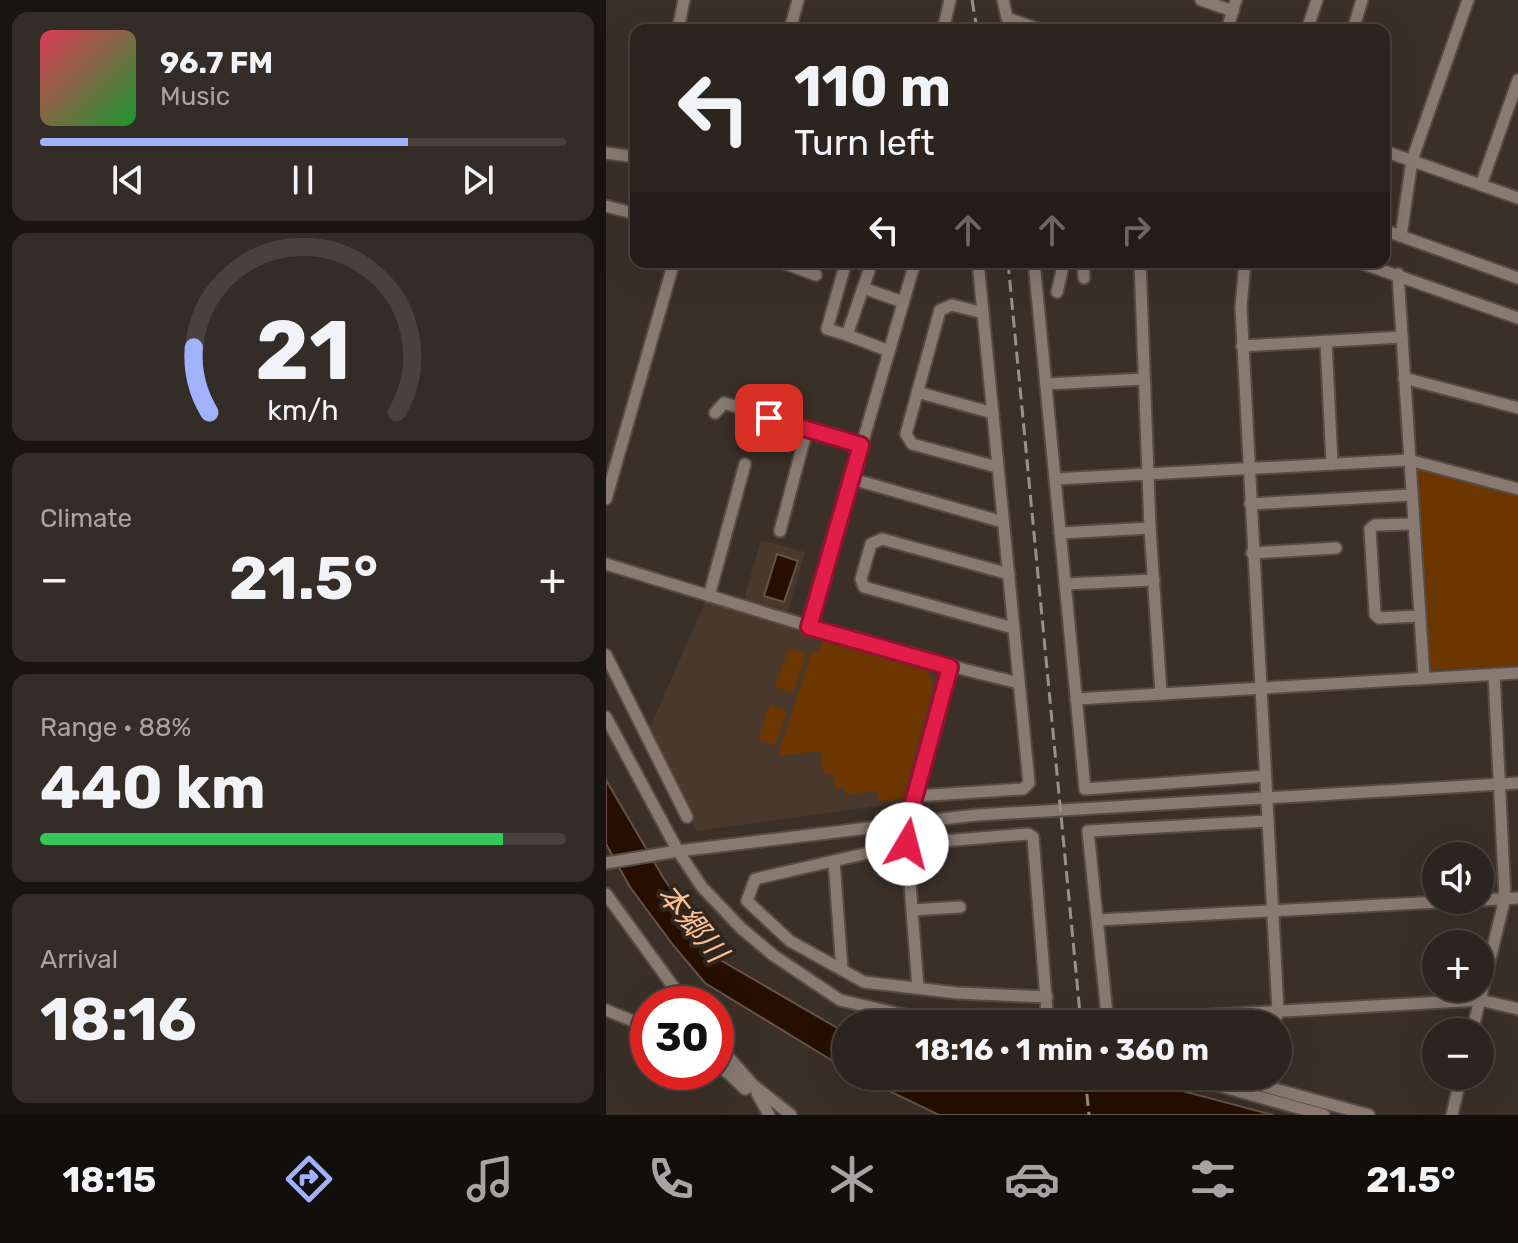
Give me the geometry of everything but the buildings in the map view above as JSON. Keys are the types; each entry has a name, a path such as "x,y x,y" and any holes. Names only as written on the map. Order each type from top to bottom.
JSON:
{"street":[{"path":"679,24 684,0"},
{"path":"792,24 798,0"},
{"path":"944,24 950,0"},
{"path":"1003,0 1007,18 1024,24"},
{"path":"1201,0 1234,5"},
{"path":"1309,24 1317,0"},
{"path":"1355,24 1362,0"},
{"path":"1401,236 1412,160 1468,0"},
{"path":"1481,185 1518,80"},
{"path":"606,153 630,156"},
{"path":"1390,153 1518,198"},
{"path":"606,206 630,212"},
{"path":"1390,232 1518,278"},
{"path":"606,499 672,268"},
{"path":"797,268 816,275"},
{"path":"844,268 827,329 889,351"},
{"path":"847,335 870,268"},
{"path":"809,627 913,268"},
{"path":"916,796 1023,789 1029,783 979,268"},
{"path":"1035,268 1085,789 1265,776"},
{"path":"1057,292 1063,268"},
{"path":"1083,268 1084,278"},
{"path":"1140,268 1150,528 1161,694"},
{"path":"1244,268 1242,346 1278,1010"},
{"path":"1378,268 1518,318"},
{"path":"1398,274 1424,678"},
{"path":"863,288 903,302"},
{"path":"983,313 952,305 940,310 906,434 912,444 997,467"},
{"path":"1242,346 1402,337"},
{"path":"1326,341 1332,464"},
{"path":"1404,378 1518,408"},
{"path":"1046,384 1144,379"},
{"path":"917,392 993,413"},
{"path":"715,413 724,403 861,445"},
{"path":"780,531 807,429"},
{"path":"1055,479 1409,460 1518,489"},
{"path":"709,596 745,464"},
{"path":"852,479 1003,522"},
{"path":"1250,504 1411,495"},
{"path":"1413,524 1375,525 1370,529 1375,614 1379,618 1419,616"},
{"path":"1060,533 1150,528"},
{"path":"1009,574 882,539 871,544 861,579 864,587 1013,628"},
{"path":"1252,553 1336,548"},
{"path":"606,564 809,627 1019,683"},
{"path":"1065,584 1154,580"},
{"path":"606,655 687,817"},
{"path":"918,988 908,821 950,667"},
{"path":"1076,699 1518,673"},
{"path":"1494,674 1498,785 1512,898 1494,955"},
{"path":"606,717 676,851 702,887 741,928 799,975 840,1000 883,1010"},
{"path":"606,863 908,821 1518,783"},
{"path":"1106,1010 1088,831 1267,821"},
{"path":"1047,997 864,982 790,941 747,901 755,879 907,844 1028,834 1033,837 1047,997 1047,1010"},
{"path":"834,861 842,970"},
{"path":"606,894 673,986"},
{"path":"1098,920 1422,903"},
{"path":"912,910 960,907"},
{"path":"1292,1010 1443,1002"},
{"path":"1488,1002 1518,1009"},
{"path":"606,1010 630,1020"},
{"path":"734,1063 753,1085 791,1115"},
{"path":"734,1079 745,1089 753,1085"},
{"path":"753,1085 769,1115"},
{"path":"1234,1090 1324,1115"},
{"path":"1290,1090 1369,1115"},
{"path":"1452,1115 1458,1090"}],"shaded area":[{"path":"1419,469 1518,496 1518,666 1429,670 1416,473"},
{"path":"761,540 805,552 788,611 744,599"},
{"path":"706,600 941,673 906,802 697,831 649,730"},
{"path":"823,639 925,670 934,684 903,799 878,802 876,791 846,795 845,788 836,789 833,773 824,775 820,751 778,756 812,650 818,652"},
{"path":"789,648 806,654 793,693 775,687"},
{"path":"770,705 787,711 775,746 758,739"}],"water":[{"path":"777,554 798,561 784,602 764,596"},
{"name":"本郷川","path":"606,780 664,879 722,961 832,1025 832,1060 734,1001 734,986 710,986 705,983 630,887 606,844"},
{"path":"887,1090 1179,1090 1273,1115 939,1115"}],"railway":[{"path":"972,0 976,24"},
{"path":"1009,268 1080,1010"},
{"path":"1086,1090 1089,1115"}],"route":[{"path":"769,418 861,445 809,627 950,667 908,821 907,844"}]}
